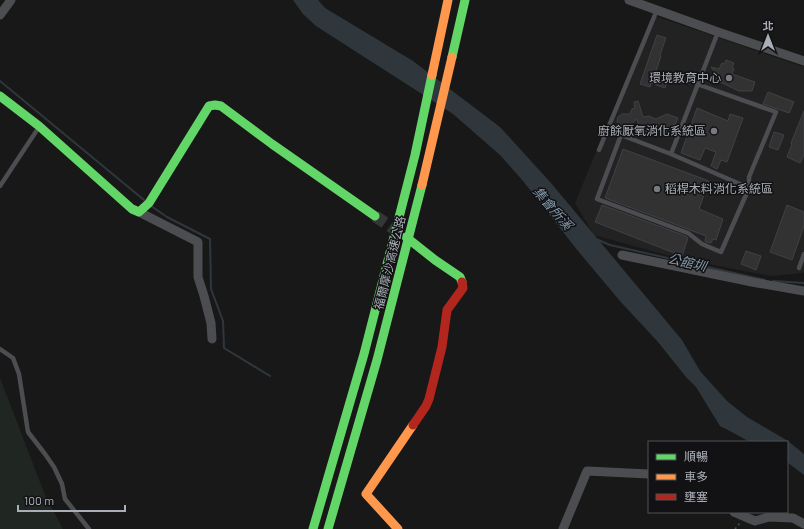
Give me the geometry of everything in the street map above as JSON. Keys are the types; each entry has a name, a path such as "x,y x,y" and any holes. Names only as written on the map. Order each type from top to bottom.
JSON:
{"main road":[{"name":"福爾摩沙高速公路","path":"313,529 364,354 414,155 448,0"},
{"name":"福爾摩沙高速公路","path":"328,529 385,330 429,160 465,0"},
{"path":"0,96 40,126 132,209 139,212 149,203 209,106 215,105 221,106 272,144 375,216"},
{"path":"398,529 366,494 426,406 442,347 447,310 463,288 463,283 460,277 435,260 406,237"}],"street":[{"path":"0,16 11,0"},
{"path":"629,0 804,61"},
{"path":"139,212 198,242 198,277 211,323 212,339"},
{"path":"622,255 752,282 804,291"},
{"path":"563,529 587,471 648,474"},
{"path":"736,513 755,521 769,517 793,518 804,524"}],"lane":[{"path":"599,150 657,10"},
{"path":"671,154 718,32"},
{"path":"697,84 776,112 749,177 748,188 721,252 702,244 688,233 597,199 621,135 671,154 748,188"},
{"path":"0,186 40,126"},
{"path":"799,268 804,254"},
{"path":"0,349 14,358 19,374 28,432 54,467 62,484 65,499 89,529"}],"shaded area":[{"path":"652,15 804,67 803,273 772,276 738,270 666,255 594,235 575,203"},
{"path":"0,378 45,495 63,529 0,529"}],"water":[{"name":"集會所溪","path":"293,0 318,0 325,8 413,61 500,127 551,183 682,340 700,371 727,401 747,417 788,441 748,441 720,426 696,387 658,342 620,301 578,251 523,181 500,155 453,114 316,26 303,14"},
{"path":"788,441 804,454 804,475 788,463"}],"building":[{"path":"657,35 666,38 654,77 667,82 665,88 651,83 650,87 640,84"},
{"name":"環境教育中心","path":"726,60 734,63 732,74 755,82 752,91 739,91 716,80 717,75 711,67 719,69 722,63 724,64"},
{"path":"768,92 794,102 789,113 763,104"},
{"path":"638,101 643,117 649,116 656,119 667,114 678,118 668,135 663,136 658,130 650,135 644,134 639,129 637,119 627,128 620,126 617,122 618,117 622,114 630,114 632,109 635,108 634,102"},
{"name":"廚餘厭氧消化系統區","path":"697,108 728,121 730,114 743,118 727,162 721,160 717,169 711,166 716,152 705,148 700,160 681,153"},
{"path":"804,111 804,155 800,163 787,157"},
{"path":"774,132 784,135 778,150 769,147"},
{"name":"稻桿木料消化系統區","path":"623,149 709,181 699,209 723,219 716,240 713,239 711,243 706,242 706,236 605,198"},
{"path":"602,205 686,236 688,238 682,256 595,222"},
{"path":"787,205 804,212 804,226 792,260 770,252"},
{"path":"746,251 761,256 756,270 741,264"}],"waterway":[{"path":"0,81 144,200"},
{"path":"151,206 167,217 210,239 211,289 223,321 224,348 270,376"},
{"name":"公館圳","path":"596,239 610,245 765,280"},
{"name":"公館圳","path":"773,281 804,283"}],"tunnel":[{"path":"375,216 402,234"}],"traffic: fast":[{"path":"452,57 465,0"},
{"path":"313,529 364,354 415,155 432,75"},
{"path":"0,96 39,126 132,209 139,212 149,203 209,106 215,105 221,106 272,144 375,216"},
{"path":"328,529 377,360 422,185"},
{"path":"406,237 435,260 460,277 462,282"}],"traffic: slow":[{"path":"432,75 448,0"},
{"path":"422,185 452,57"},
{"path":"398,529 366,494 413,425"}],"traffic: jam":[{"path":"413,425 429,399 442,347 447,310 463,288 462,282"}],"place":[{"name":"環境教育中心","path":"729,78"},
{"name":"廚餘厭氧消化系統區","path":"714,131"},
{"name":"稻桿木料消化系統區","path":"657,189"}]}
